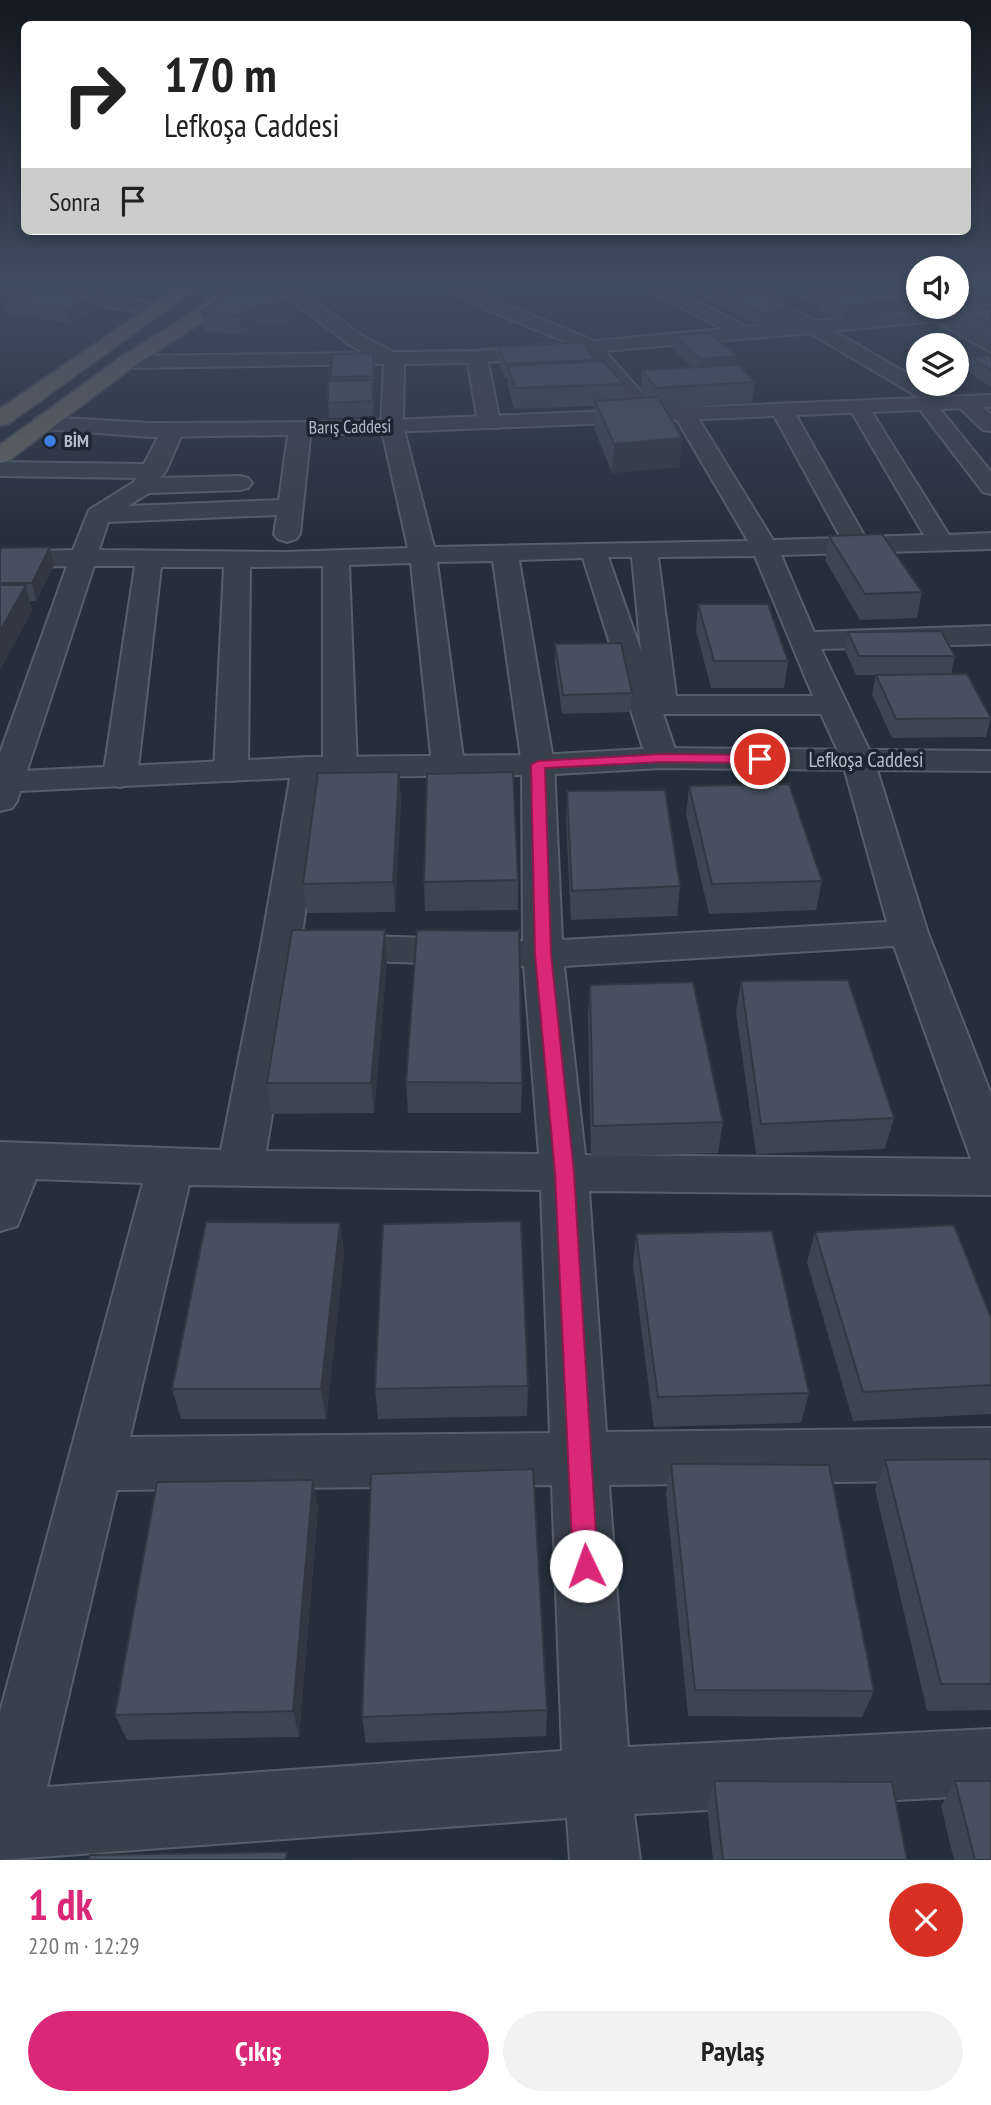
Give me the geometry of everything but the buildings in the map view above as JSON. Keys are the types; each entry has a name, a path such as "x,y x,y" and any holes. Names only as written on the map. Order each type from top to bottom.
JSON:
{"highway":[{"path":"2,416 67,372"},
{"path":"0,456 114,372"}],"street":[{"path":"394,372 392,426 423,555 448,765"},
{"path":"480,372 489,423"},
{"path":"613,372 650,414"},
{"path":"891,372 945,403 991,425"},
{"name":"Barış Caddesi","path":"44,424 173,429 392,426 991,401"},
{"path":"945,403 991,487"},
{"path":"858,406 941,543"},
{"path":"782,410 857,545"},
{"path":"684,413 765,549 831,705 859,760 909,933 991,1153"},
{"path":"284,560 300,428"},
{"path":"2,788 98,515 149,478 173,429"},
{"path":"0,469 149,478 293,481"},
{"path":"98,515 290,508"},
{"path":"0,561 83,558 284,560 991,541"},
{"path":"644,549 662,705 831,705"},
{"path":"593,550 662,758"},
{"path":"505,553 538,765 543,954 564,1173 597,1782 605,1860"},
{"path":"240,1169 281,946 324,767 335,558"},
{"path":"120,777 149,559"},
{"path":"231,771 237,560"},
{"path":"803,641 991,635"},
{"name":"Lefkoşa Caddesi","path":"2,788 120,777 324,767 538,765 662,758 991,761"},
{"path":"281,946 543,954 909,933"},
{"path":"0,1212 10,1161 170,1168 991,1177"},
{"path":"170,1168 2,1832 597,1782 991,1762"},
{"path":"96,1464 991,1454"}],"place":[{"name":"BİM","path":"50,441"}],"route":[{"path":"586,1566 564,1173 543,954 538,765 662,758 760,759"}]}
